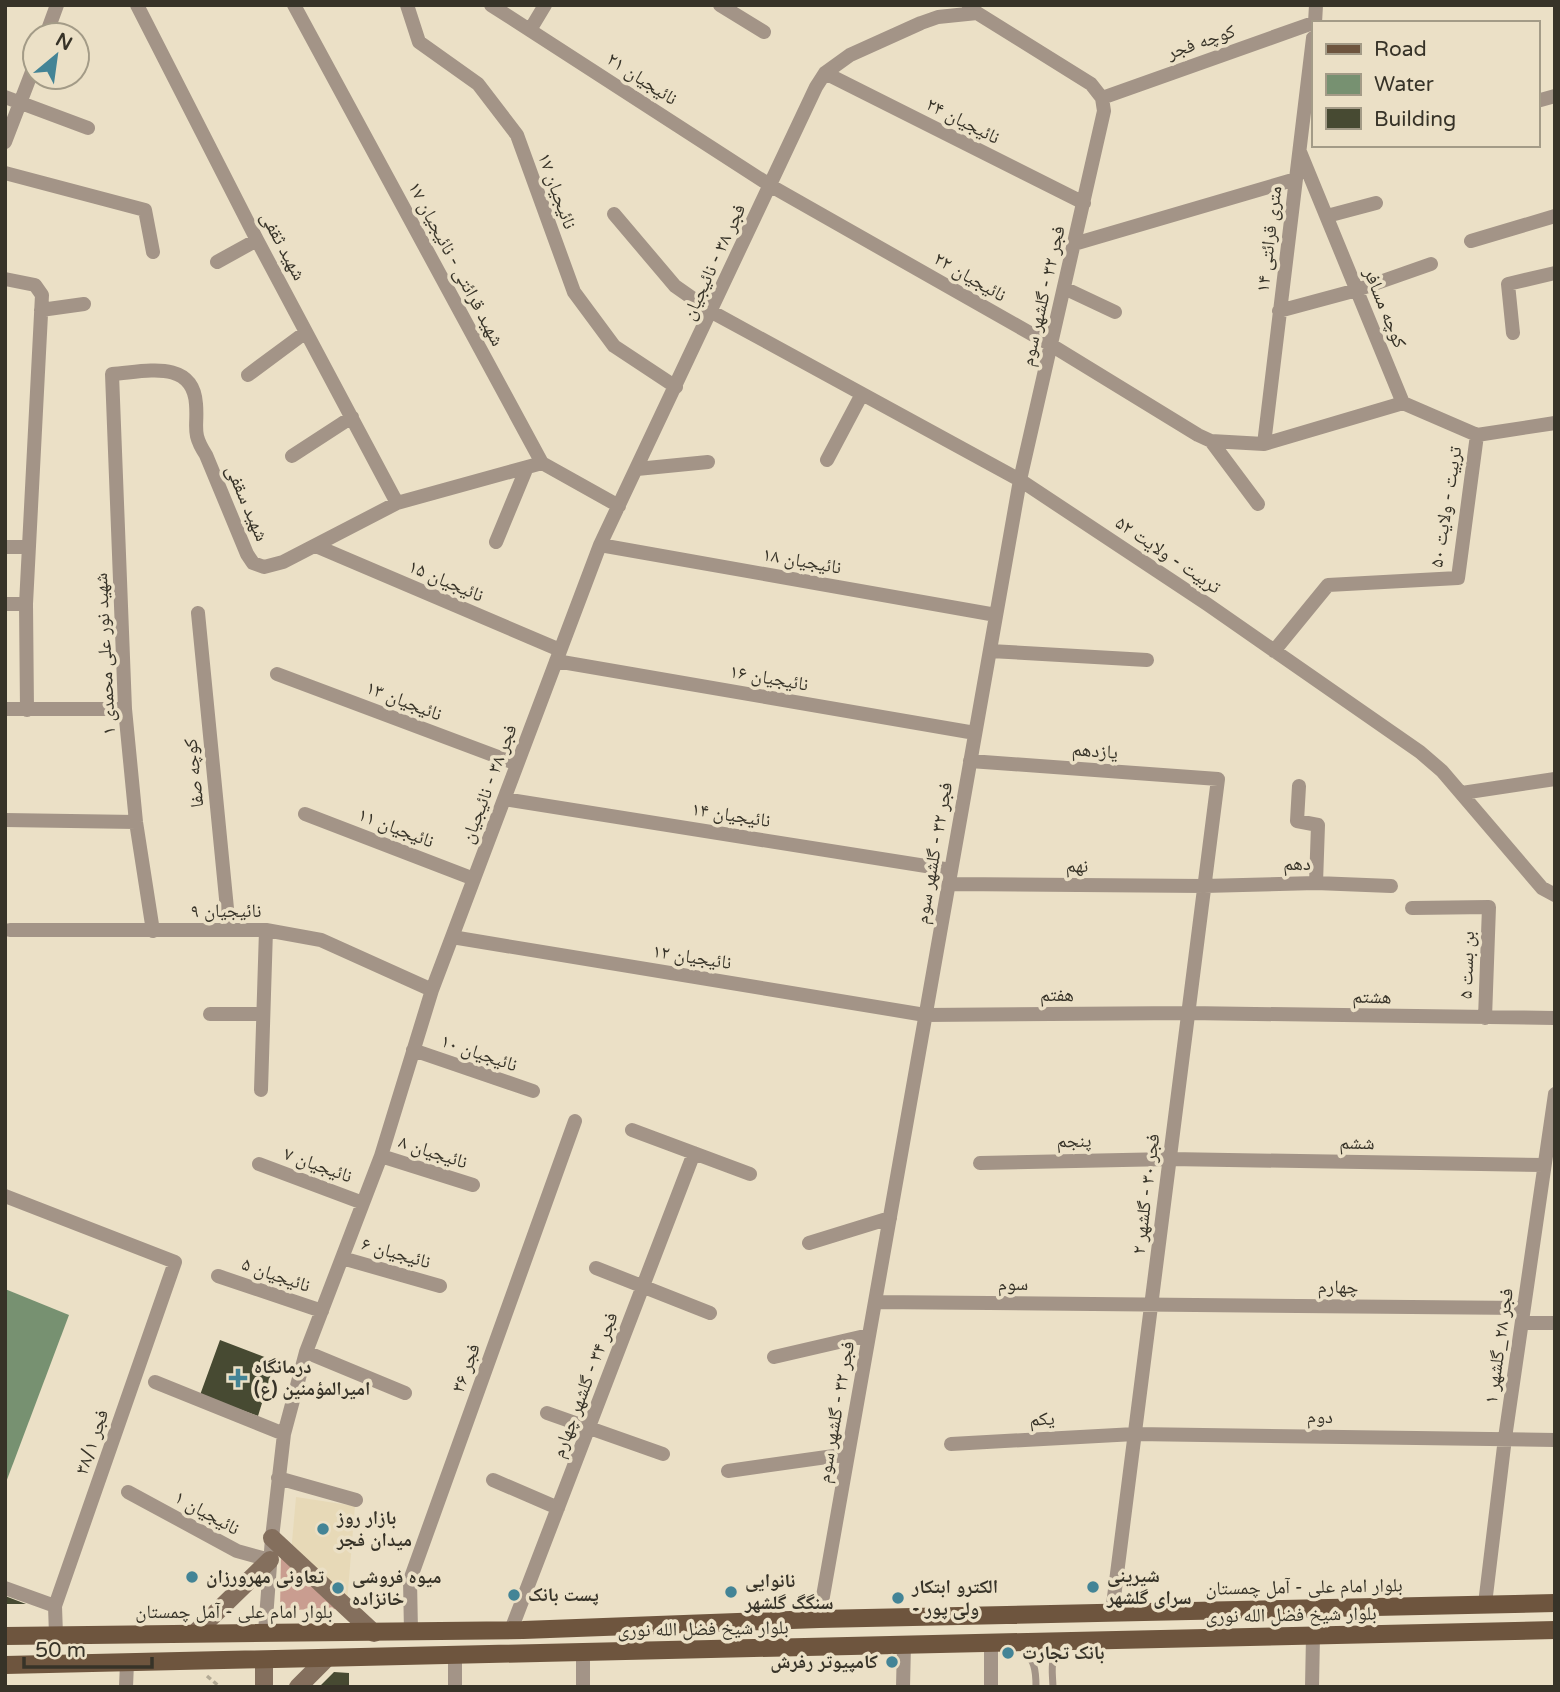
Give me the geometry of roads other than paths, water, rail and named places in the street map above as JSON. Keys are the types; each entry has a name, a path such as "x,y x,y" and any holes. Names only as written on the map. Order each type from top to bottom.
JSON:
{"main road":[{"path":"272,1538 374,1633"},
{"path":"195,1633 270,1560"},
{"name":"بلوار امام علی - آمل چمستان","path":"5,1636 374,1633 819,1619 1551,1603"},
{"path":"1550,1630 1551,1603"},
{"name":"بلوار شیخ فضل الله نوری","path":"127,1663 1550,1630"},
{"path":"264,1687 265,1632"},
{"path":"298,1687 326,1659"},
{"path":"5,1665 127,1663"}],"street":[{"name":"شهید ثقفی","path":"137,5 257,240 397,503"},
{"name":"شهید قرائتی - نائیجیان ۱۷","path":"294,5 542,463"},
{"name":"نائیجیان ۱۷","path":"407,5 419,42 478,85 517,135 574,292 614,346 676,387"},
{"name":"نائیجیان ۲۱","path":"491,5 771,186"},
{"path":"530,30 545,5"},
{"path":"720,5 764,32"},
{"path":"825,73 850,55 921,23 971,9 1091,84 1102,97"},
{"name":"کوچه فجر","path":"1102,97 1312,24"},
{"name":"۱۴ متری قرائتی","path":"1264,444 1312,59"},
{"name":"فجر ۳۸ - نائیجیان","path":"265,1632 284,1434 306,1352 382,1156 432,990 600,545 825,73"},
{"name":"نائیجیان ۲۴","path":"825,73 1084,203"},
{"path":"5,142 25,91"},
{"path":"5,97 88,128"},
{"name":"فجر ۳۲ - گلشهر سوم","path":"819,1619 1020,480 1104,111 1102,97"},
{"name":"کوچه مسافر","path":"1300,152 1403,403"},
{"path":"5,173 145,210 153,253"},
{"path":"1074,244 1296,179"},
{"name":"نائیجیان ۲۲","path":"771,186 1051,345 1211,441 1264,444 1403,403"},
{"path":"1327,216 1376,203"},
{"name":"تربیت - ولایت ۵۲","path":"614,214 675,286 712,312 1020,480 1207,604 1420,752 1443,771 1550,890"},
{"path":"1471,241 1555,216"},
{"path":"216,262 257,240"},
{"path":"1279,311 1357,290 1431,264"},
{"path":"1513,333 1508,284 1555,273"},
{"path":"5,278 34,285 42,295 26,604 27,710"},
{"path":"1064,288 1115,312"},
{"path":"41,310 84,304"},
{"path":"248,375 306,332"},
{"name":"شهید سقفی","path":"112,374 171,371 184,376 193,389 198,443 206,455 247,554 253,563 264,568 316,546 349,526 397,503 542,463"},
{"name":"شهید نور علی محمدی ۱","path":"112,374 125,709 136,822 153,931"},
{"path":"827,460 862,394"},
{"path":"1403,403 1477,435"},
{"path":"292,456 352,417"},
{"name":"تربیت - ولایت ۵۰","path":"1274,651 1328,585 1458,578 1477,435 1555,424"},
{"path":"1211,441 1258,504"},
{"path":"637,469 708,462"},
{"path":"542,463 619,506"},
{"path":"496,542 527,467"},
{"name":"نائیجیان ۱۸","path":"600,545 996,615"},
{"name":"نائیجیان ۱۵","path":"316,546 558,656"},
{"path":"5,547 29,547"},
{"path":"5,604 26,604"},
{"name":"کوچه صفا","path":"198,612 229,929"},
{"path":"990,651 1147,660"},
{"name":"نائیجیان ۱۶","path":"558,656 975,733"},
{"name":"نائیجیان ۱۳","path":"277,674 517,764"},
{"path":"5,709 125,709"},
{"name":"یازدهم","path":"970,761 1218,779"},
{"name":"فجر ۳۰ - گلشهر ۲","path":"1112,1613 1218,779"},
{"path":"1462,793 1555,779"},
{"path":"1299,786 1297,821 1318,825 1316,883"},
{"name":"نائیجیان ۱۴","path":"504,799 950,877"},
{"name":"نائیجیان ۱۱","path":"305,814 474,879"},
{"path":"5,820 136,822"},
{"name":"نهم","path":"950,877 1204,886"},
{"name":"دهم","path":"1204,886 1316,883 1391,886"},
{"name":"بن بست ۵","path":"1412,908 1489,907 1485,1018"},
{"name":"نائیجیان ۹","path":"10,930 266,930 321,940 432,990"},
{"path":"261,1090 266,930"},
{"name":"نائیجیان ۱۲","path":"452,937 925,1015"},
{"name":"هفتم","path":"925,1015 1188,1013"},
{"name":"هشتم","path":"1188,1013 1555,1018"},
{"path":"209,1014 263,1014"},
{"name":"نائیجیان ۱۰","path":"413,1050 533,1091"},
{"name":"فجر ۲۸_گلشهر ۱","path":"1485,1604 1523,1315 1547,1197 1545,1165 1555,1094"},
{"name":"فجر ۳۶","path":"411,1632 410,1580 575,1121"},
{"path":"632,1130 750,1174"},
{"name":"فجر ۳۴ - گلشهر چهارم","path":"511,1630 694,1153"},
{"name":"نائیجیان ۸","path":"382,1156 473,1185"},
{"name":"پنجم","path":"980,1163 1170,1159"},
{"name":"ششم","path":"1170,1159 1545,1165"},
{"name":"نائیجیان ۷","path":"258,1164 363,1203"},
{"name":"فجر ۳۸/۱","path":"5,1196 176,1262 55,1606 56,1635"},
{"path":"809,1242 890,1218"},
{"name":"نائیجیان ۶","path":"342,1258 440,1286"},
{"path":"596,1268 710,1313"},
{"name":"نائیجیان ۵","path":"218,1276 321,1311"},
{"name":"سوم","path":"875,1302 1151,1304"},
{"name":"چهارم","path":"1151,1304 1523,1315 1555,1323"},
{"path":"774,1357 869,1335"},
{"path":"306,1352 405,1393"},
{"path":"155,1382 284,1434"},
{"path":"547,1413 663,1454"},
{"name":"دوم","path":"1135,1434 1555,1440"},
{"name":"یکم","path":"951,1444 1135,1434"},
{"path":"728,1471 848,1454"},
{"path":"278,1478 356,1500"},
{"path":"493,1480 558,1507"},
{"name":"نائیجیان ۱","path":"128,1492 237,1552 270,1560"},
{"path":"5,1588 55,1606"},
{"path":"1312,1687 1313,1636"},
{"path":"991,1687 992,1643"},
{"path":"903,1687 904,1645"},
{"path":"583,1653 583,1687"},
{"path":"455,1656 455,1687"},
{"path":"126,1687 127,1663"}],"lane":[{"path":"1053,1687 1052,1659 1066,1642"},
{"path":"1021,1643 1036,1667 1036,1687"}],"water":[{"path":"5,1289 69,1315 5,1485"}],"place":[{"name":"درمانگاه امیرالمؤمنین (ع)","path":"238,1378"},
{"name":"بازار روز میدان فجر","path":"323,1529"},
{"name":"تعاونی مهرورزان","path":"192,1577"},
{"name":"شیرینی سرای گلشهر","path":"1093,1587"},
{"name":"میوه فروشی خانزاده","path":"338,1588"},
{"name":"نانوایی سنگگ گلشهر","path":"731,1592"},
{"name":"پست بانک","path":"514,1595"},
{"name":"الکترو ابتکار - ولی پور","path":"898,1598"},
{"name":"بانک تجارت","path":"1008,1653"},
{"name":"کامپیوتر رفرش","path":"892,1662"}]}
